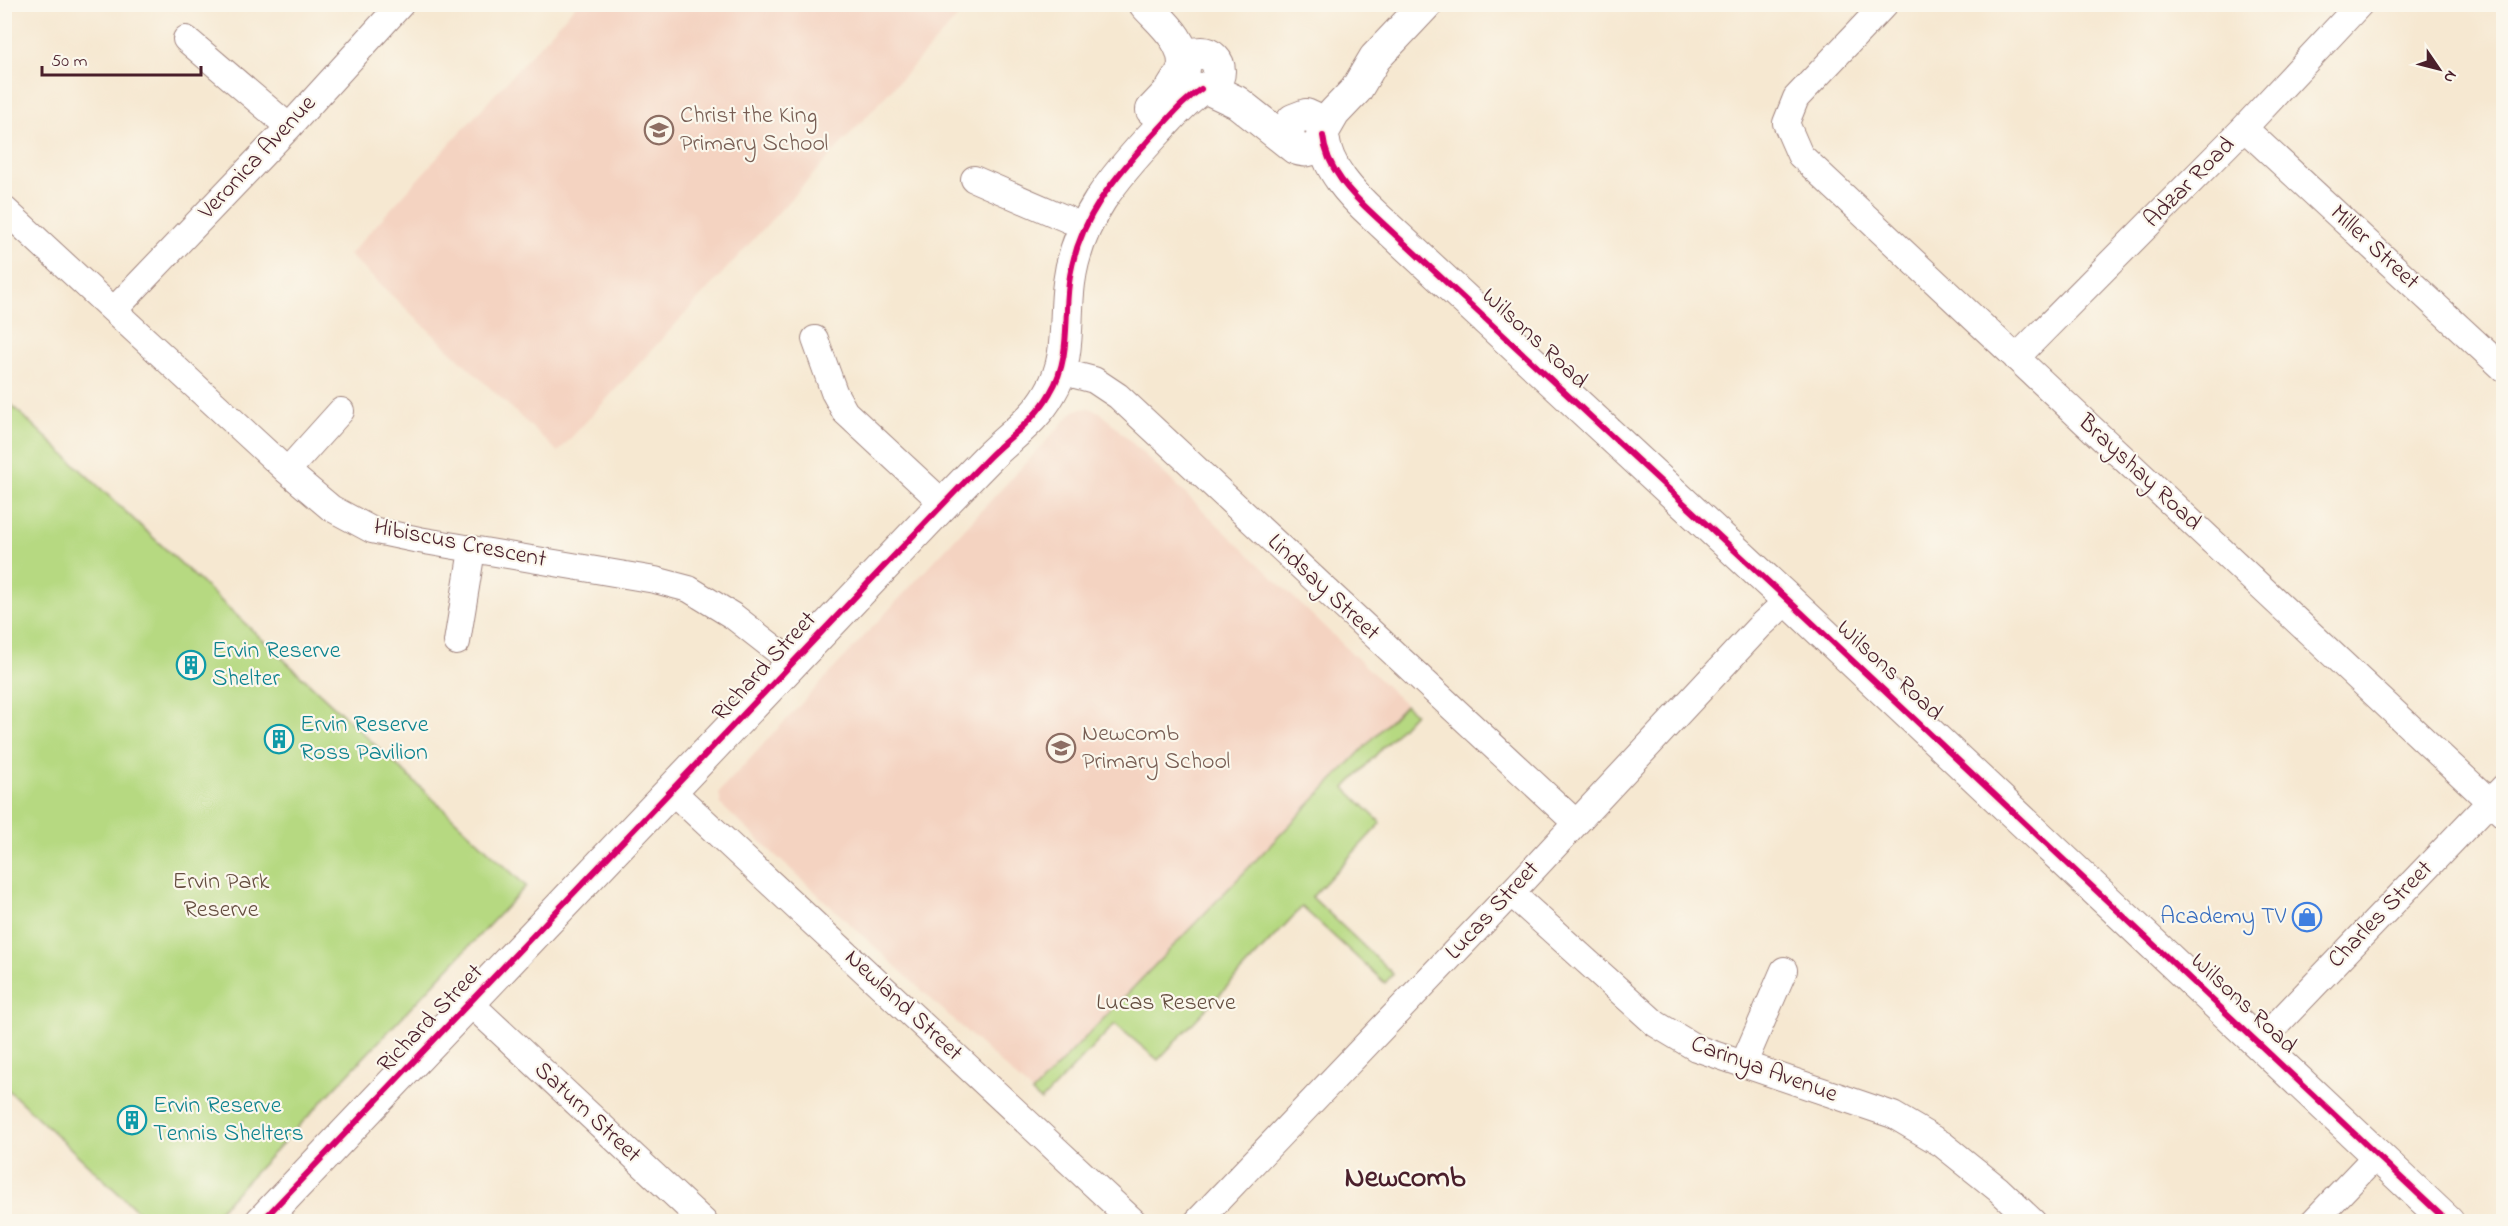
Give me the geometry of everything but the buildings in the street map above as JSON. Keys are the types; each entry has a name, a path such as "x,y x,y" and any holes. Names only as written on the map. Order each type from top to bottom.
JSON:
{"street":[{"name":"Veronica Avenue","path":"114,310 289,127 401,4"},
{"path":"1145,4 1200,71"},
{"path":"1167,4 1192,27 1200,71"},
{"path":"1307,132 1334,113 1356,90 1382,50 1426,4"},
{"name":"Brayshay Road","path":"1885,4 1796,98 1786,123 1800,155 2016,358 2499,801"},
{"name":"Adzar Road","path":"2016,358 2244,128 2360,4"},
{"path":"186,39 289,127"},
{"name":"Wilsons Road","path":"1200,71 1237,102 1307,132 1323,184 1375,216 1788,600 2448,1221"},
{"name":"Richard Street","path":"261,1221 471,1004 987,458 1034,416 1052,390 1051,369 1066,345 1059,302 1072,268 1077,223 1185,100 1200,71"},
{"name":"Miller Street","path":"2244,128 2504,369"},
{"path":"974,178 1077,223"},
{"name":"Hibiscus Crescent","path":"4,209 331,508 372,530 472,550 654,580 689,589 733,616 793,663"},
{"path":"815,339 834,392 844,412 944,504"},
{"name":"Lindsay Street","path":"1051,369 1094,380 1118,396 1575,823"},
{"path":"288,471 342,411"},
{"path":"457,642 472,550"},
{"name":"Lucas Street","path":"1197,1221 1788,600"},
{"name":"Newland Street","path":"672,791 1134,1221"},
{"name":"Charles Street","path":"2258,1044 2499,801"},
{"name":"Carinya Avenue","path":"1511,893 1656,1024 1696,1048 1893,1115 1942,1144 1998,1189 2033,1221"},
{"path":"1743,1065 1784,969"},
{"name":"Saturn Street","path":"471,1004 704,1221"},
{"path":"2313,1221 2377,1155"}],"shaded area":[{"name":"Christ the King Primary School","path":"577,4 969,5 558,452 349,255"},
{"name":"Newcomb Primary School","path":"1089,408 1100,412 1405,704 1032,1092 721,805 719,792 1075,410"}],"green space":[{"name":"Ervin Park Reserve","path":"5,399 526,886 209,1221 148,1221 5,1087"},
{"name":"Lucas Reserve","path":"1405,705 1415,713 1345,788 1381,823 1312,897 1393,974 1385,983 1302,907 1158,1060 1115,1024 1041,1101 1032,1093"}],"cycle path":[{"path":"261,1222 931,517 988,458 1037,412 1057,380 1061,367 1066,340 1069,283 1073,260 1090,218 1113,181 1178,108 1201,89"},
{"path":"1323,136 1325,148 1335,170 1366,208 1788,600 2448,1222"}],"place":[{"name":"Christ the King Primary School","path":"659,130"},
{"name":"Ervin Reserve Shelter","path":"191,665"},
{"name":"Ervin Reserve Ross Pavilion","path":"279,739"},
{"name":"Newcomb Primary School","path":"1061,748"},
{"name":"Academy TV","path":"2307,917"},
{"name":"Ervin Reserve Tennis Shelters","path":"132,1120"}],"district":[{"name":"Newcomb","path":"1405,1179"}]}
